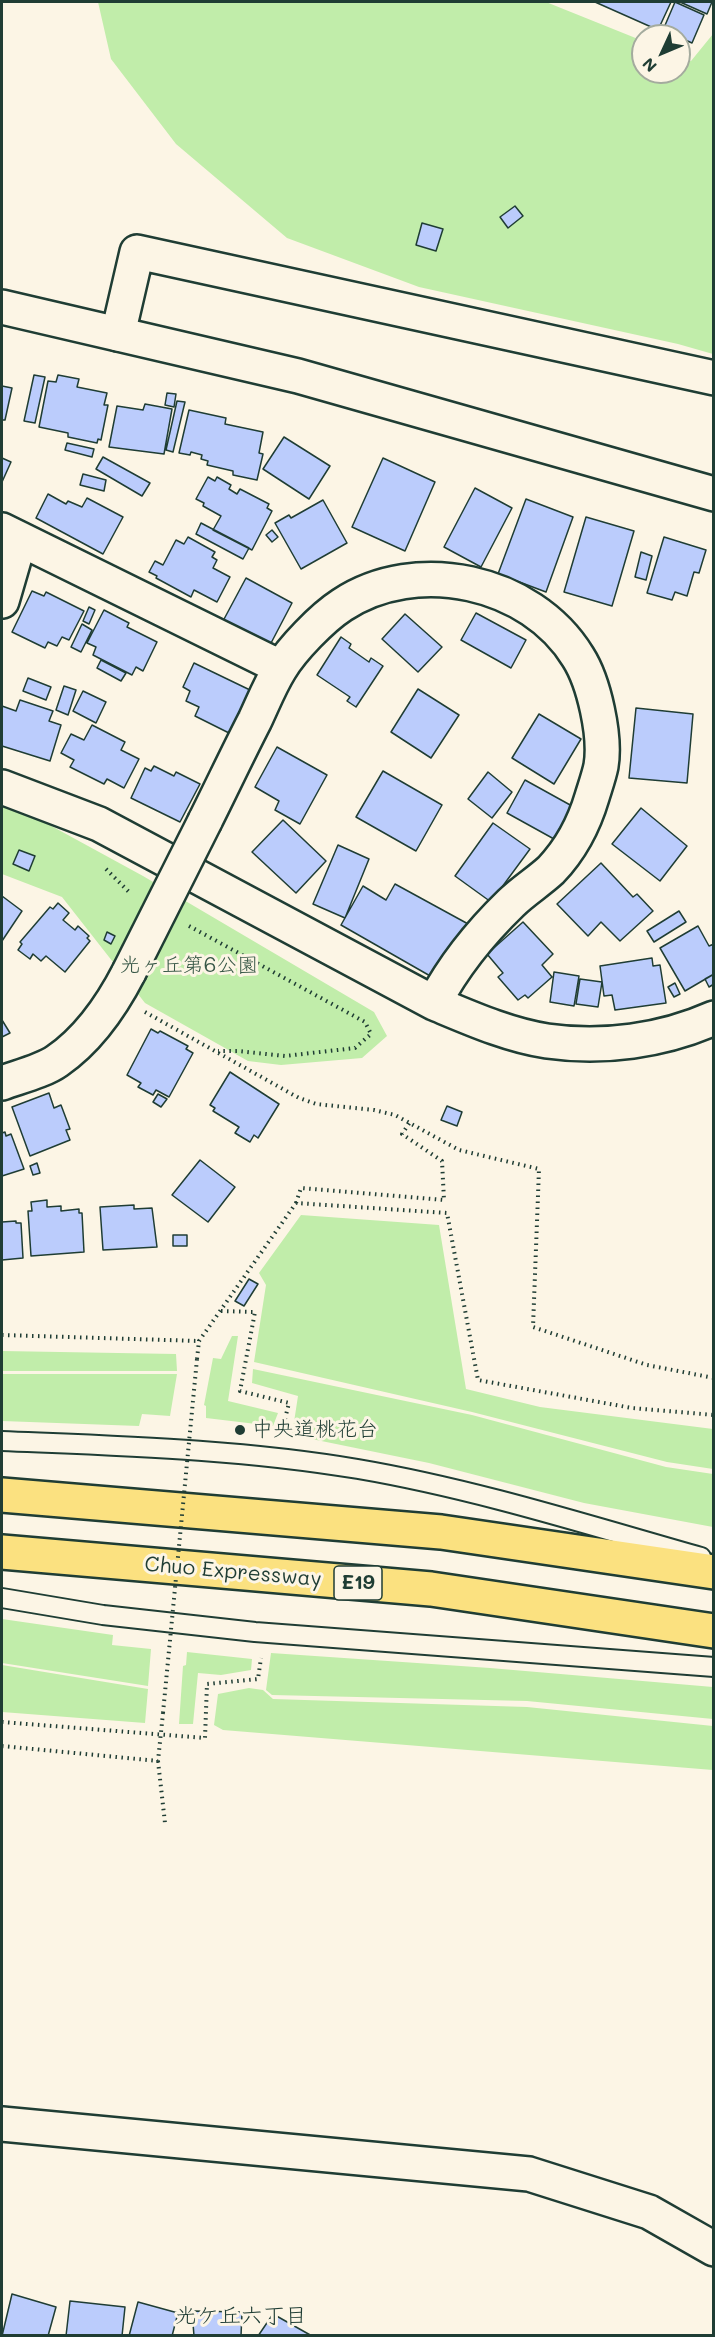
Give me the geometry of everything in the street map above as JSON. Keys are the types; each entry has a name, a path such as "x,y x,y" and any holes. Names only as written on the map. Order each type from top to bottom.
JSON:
{"highway":[{"path":"2,1495 441,1532 714,1572"},
{"name":"Chuo Expressway","path":"2,1552 431,1589 714,1631"}],"street":[{"path":"118,334 137,252 714,378"},
{"path":"2,307 298,376 714,494"},
{"path":"2,601 11,534 280,668"},
{"path":"2,1083 57,1062 94,1028 123,984 280,668 315,627 342,605 379,588 422,579 468,583 516,599 552,625 578,656 593,688 600,723 601,763 591,801 576,838 551,869 513,901 479,936 449,975 434,1003"},
{"path":"2,787 99,824 434,1003 483,1023 546,1040 596,1044 645,1039 689,1028 714,1018"},
{"path":"2,2124 529,2174 649,2212 714,2249"}],"lane":[{"path":"2,1441 215,1450 358,1469 464,1491 714,1560"},
{"path":"2,1598 103,1616 255,1632 714,1667"}],"path":[{"path":"123,984 217,1052 299,1098 316,1104 375,1110 395,1115 459,1150 539,1169 533,1327 647,1365 714,1378"},
{"path":"217,1052 238,1051 285,1056 355,1048"},
{"path":"165,1823 158,1761 199,1341 296,1203 301,1188 444,1200 442,1161 402,1134 410,1122"},
{"path":"296,1203 447,1213 478,1380 632,1408 714,1415"},
{"path":"221,1311 255,1312 240,1390 289,1403 279,1440"},
{"path":"2,1335 199,1341"},
{"path":"182,1427 193,1429"},
{"path":"168,1642 179,1644"},
{"path":"2,1722 206,1738 207,1684 258,1679 261,1652"},
{"path":"2,1746 158,1761"}],"green space":[{"path":"98,2 546,2 631,36 631,84 691,84 691,61 713,34 713,354 678,344 419,287 287,238 176,144 111,59"},
{"name":"光ヶ丘第6公園","path":"2,799 143,876 374,1012 387,1036 362,1058 281,1065 248,1061 145,1003 62,897 2,874"},
{"path":"301,1215 439,1225 466,1389 540,1407 713,1429 713,1469 667,1462 472,1412 254,1362 266,1285 259,1273"},
{"path":"232,1336 238,1336 228,1401 278,1413 273,1426 206,1418 206,1406 204,1405 213,1358 221,1359"},
{"path":"2,1351 176,1354 177,1371 2,1371"},
{"path":"253,1369 472,1415 666,1467 713,1474 713,1527 584,1503 429,1463 292,1435 298,1396 252,1383"},
{"path":"2,1374 177,1374 170,1416 142,1414 139,1426 2,1421"},
{"path":"2,1619 113,1635 112,1645 151,1649 148,1686 2,1663"},
{"path":"187,1652 252,1659 251,1670 221,1675 198,1673 193,1724 179,1724 183,1666 186,1665"},
{"path":"271,1653 490,1668 713,1687 713,1719 527,1701 272,1695 266,1690"},
{"path":"2,1665 148,1689 145,1723 2,1712"},
{"path":"249,1688 263,1690 273,1699 527,1707 713,1726 713,1770 223,1730 214,1725 218,1694"}],"building":[{"path":"595,2 671,2 661,24 644,24"},
{"path":"675,2 704,15 692,43 691,24 666,24"},
{"path":"680,2 712,2 707,14"},
{"path":"515,206 523,216 508,228 500,217"},
{"path":"422,223 443,229 436,251 416,245"},
{"path":"34,375 45,377 35,423 24,421"},
{"path":"58,375 79,379 77,387 107,393 104,405 108,405 101,440 98,439 97,443 68,437 68,433 39,427 48,381 56,382"},
{"path":"2,386 12,388 5,420 2,420"},
{"path":"167,393 176,394 174,407 165,405"},
{"path":"177,401 185,402 173,452 166,450"},
{"path":"145,404 172,409 164,454 109,447 117,406 143,410"},
{"path":"189,410 226,418 225,424 263,432 259,453 263,454 257,480 233,475 233,471 207,465 208,461 201,459 202,455 191,452 190,455 179,453"},
{"path":"284,437 330,466 309,499 263,469"},
{"path":"67,443 94,449 92,457 65,450"},
{"path":"103,457 150,483 142,496 96,469"},
{"path":"2,458 11,462 2,482"},
{"path":"383,458 435,482 405,551 352,527"},
{"path":"83,474 106,480 104,491 80,485"},
{"path":"208,477 215,481 217,477 231,485 229,489 237,494 240,489 269,504 267,508 272,511 252,550 213,530 221,516 203,506 204,503 196,499"},
{"path":"475,488 512,508 481,567 444,547"},
{"path":"48,494 66,504 68,501 82,507 87,498 123,517 103,554 36,518"},
{"path":"526,499 573,517 546,592 498,574"},
{"path":"323,500 347,543 301,569 275,523 289,515 291,518"},
{"path":"586,517 634,531 612,606 564,592"},
{"path":"201,523 249,548 243,559 196,534"},
{"path":"272,530 278,537 272,542 266,535"},
{"path":"188,537 215,552 212,557 217,560 213,568 230,577 217,602 194,590 191,597 149,572 155,561 163,565 176,540 184,544"},
{"path":"664,537 706,550 699,573 694,572 687,596 675,592 672,600 647,593"},
{"path":"641,552 652,556 646,580 635,577"},
{"path":"246,578 292,603 270,645 223,621"},
{"path":"32,591 44,596 46,592 84,611 69,640 62,637 57,646 48,642 45,648 12,632"},
{"path":"89,607 95,610 89,624 83,621"},
{"path":"104,610 129,623 127,627 157,642 143,671 136,667 132,675 93,655 96,647 87,643"},
{"path":"476,613 526,640 511,668 461,640"},
{"path":"405,614 442,647 418,672 382,639"},
{"path":"82,624 92,630 81,652 71,647"},
{"path":"341,637 351,644 349,648 369,662 371,658 383,666 356,707 347,701 350,697 317,675"},
{"path":"101,660 126,673 121,681 97,668"},
{"path":"194,663 250,690 229,733 195,716 199,707 186,701 190,691 183,687"},
{"path":"28,678 51,687 46,700 23,691"},
{"path":"64,686 76,690 68,715 56,710"},
{"path":"418,689 459,715 431,758 391,732"},
{"path":"83,691 106,702 96,723 73,711"},
{"path":"20,700 53,711 49,721 61,725 50,761 2,746 2,706 16,711"},
{"path":"636,708 693,714 687,783 629,778"},
{"path":"539,714 581,739 554,784 512,758"},
{"path":"92,725 125,742 121,750 139,759 124,788 107,779 104,784 70,767 74,760 61,753 71,734 84,740"},
{"path":"277,747 327,775 300,824 275,810 279,801 255,787"},
{"path":"154,766 174,776 176,772 200,784 180,822 131,798 145,768 151,771"},
{"path":"383,771 442,805 416,851 356,817"},
{"path":"488,772 512,792 492,818 468,799"},
{"path":"525,780 572,806 554,839 507,813"},
{"path":"641,808 687,846 660,881 612,844"},
{"path":"283,820 326,861 296,893 252,852"},
{"path":"493,823 530,849 491,902 455,876"},
{"path":"338,845 369,859 345,918 313,904"},
{"path":"19,850 35,856 29,871 13,864"},
{"path":"601,863 633,897 637,894 653,911 620,941 601,922 588,936 557,904"},
{"path":"395,884 470,925 439,981 341,925 363,886 386,900"},
{"path":"2,896 22,911 2,941"},
{"path":"58,903 69,913 63,920 75,930 78,926 89,936 87,938 90,941 65,972 46,956 41,961 33,954 30,959 18,950 22,944 20,942 50,907 53,909"},
{"path":"679,911 686,922 654,942 647,931"},
{"path":"523,922 553,954 542,965 552,977 528,998 525,995 518,1000 498,977 503,973 487,954"},
{"path":"698,926 709,946 714,944 714,974 685,991 660,948"},
{"path":"107,932 115,936 111,944 104,940"},
{"path":"652,958 653,966 660,965 666,1003 615,1010 612,995 604,996 600,966"},
{"path":"554,972 579,976 574,1006 550,1002"},
{"path":"714,974 714,984 709,987 705,979"},
{"path":"580,979 602,982 598,1007 576,1004"},
{"path":"675,983 680,994 674,997 668,987"},
{"path":"2,1020 10,1033 2,1037"},
{"path":"151,1029 158,1033 160,1031 188,1046 186,1049 193,1053 169,1097 156,1090 153,1095 138,1087 141,1083 127,1075"},
{"path":"230,1072 279,1104 258,1138 254,1135 250,1142 235,1133 239,1127 213,1111 215,1108 210,1105"},
{"path":"49,1093 54,1108 61,1105 70,1129 66,1130 70,1140 30,1156 12,1107"},
{"path":"158,1094 167,1099 161,1107 153,1102"},
{"path":"447,1106 462,1112 457,1126 441,1120"},
{"path":"5,1132 6,1136 11,1134 24,1169 2,1176 2,1133"},
{"path":"200,1160 235,1187 208,1222 172,1195"},
{"path":"37,1163 40,1173 33,1175 30,1166"},
{"path":"47,1200 47,1207 61,1206 61,1211 79,1209 79,1213 82,1213 84,1252 31,1256 28,1211 32,1211 31,1202"},
{"path":"134,1205 134,1209 152,1208 157,1247 103,1250 100,1207"},
{"path":"16,1221 16,1223 21,1223 23,1258 2,1260 2,1222"},
{"path":"173,1235 187,1235 187,1246 173,1246"},
{"path":"249,1279 258,1284 244,1306 235,1301"},
{"path":"12,2294 56,2307 48,2336 2,2336"},
{"path":"70,2301 125,2307 122,2336 66,2336"},
{"path":"138,2302 178,2313 172,2336 129,2336"},
{"path":"192,2311 242,2312 241,2336 194,2336"},
{"path":"273,2314 312,2336 258,2336"}],"place":[{"name":"中央道桃花台","path":"240,1430"}],"district":[{"name":"光ケ丘六丁目","path":"241,2316"}]}
